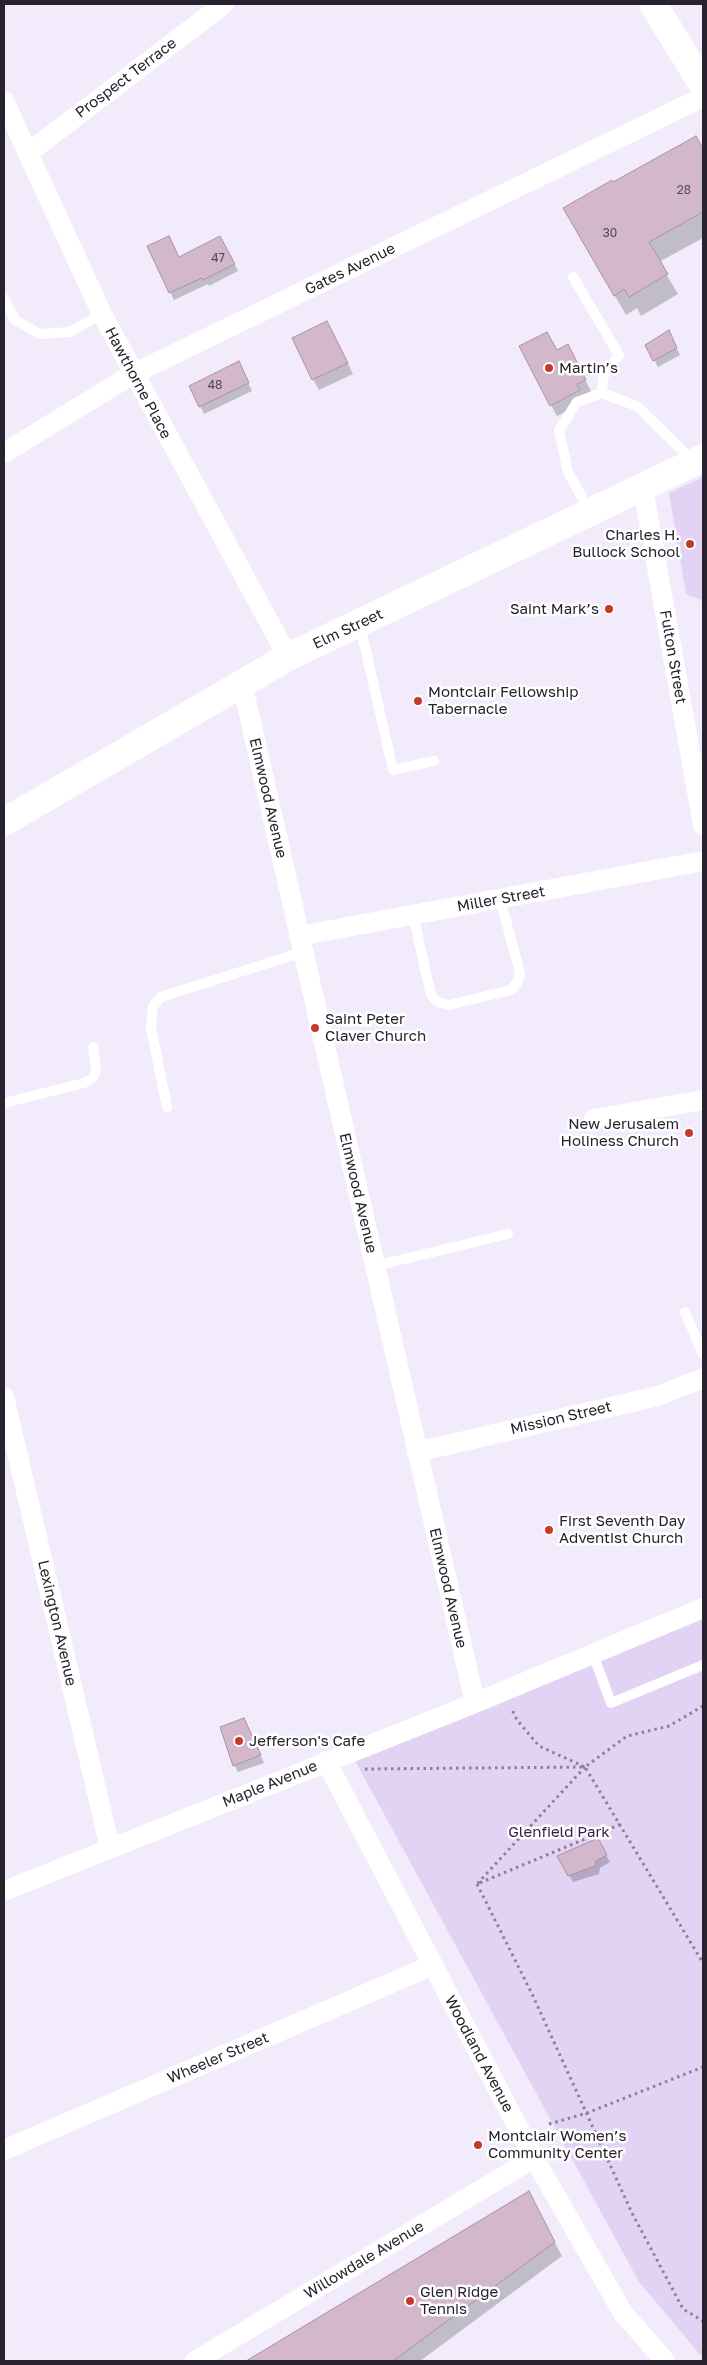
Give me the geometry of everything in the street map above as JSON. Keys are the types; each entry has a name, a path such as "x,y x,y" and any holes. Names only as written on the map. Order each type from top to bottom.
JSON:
{"street":[{"name":"Prospect Terrace","path":"28,153 224,4"},
{"path":"653,4 703,85"},
{"name":"Gates Avenue","path":"4,453 133,374 703,98"},
{"name":"Hawthorne Place","path":"6,112 28,153 102,314 133,374 288,657"},
{"name":"Elm Street","path":"4,822 288,657 699,460"},
{"name":"Fulton Street","path":"643,488 703,825"},
{"name":"Elmwood Avenue","path":"242,683 474,1703"},
{"name":"Miller Street","path":"301,944 413,915 703,861"},
{"path":"594,1119 703,1100"},
{"name":"Mission Street","path":"417,1452 658,1396 703,1378"},
{"name":"Lexington Avenue","path":"4,1397 110,1848"},
{"name":"Maple Avenue","path":"4,1891 474,1703 703,1608"},
{"name":"Woodland Avenue","path":"326,1761 534,2158 623,2313 665,2361"},
{"name":"Wheeler Street","path":"4,2150 433,1965"},
{"name":"Willowdale Avenue","path":"194,2361 534,2158"}],"lane":[{"path":"573,277 619,355 603,377 602,393"},
{"path":"4,299 15,320 40,334 70,332 102,314"},
{"path":"590,513 568,472 558,430 578,402 602,393 637,406 699,460"},
{"path":"359,624 393,770 434,761"},
{"path":"413,915 431,995 438,1002 449,1005 510,990 518,983 520,975 518,965 500,899"},
{"path":"167,1107 152,1028 153,1006 161,997 301,944"},
{"path":"4,1102 84,1083 93,1078 96,1070 94,1047"},
{"path":"375,1266 508,1234"},
{"path":"685,1312 703,1354"},
{"path":"593,1654 611,1703 703,1666"}],"path":[{"path":"477,1884 585,1767 627,1736 669,1726 703,1706"},
{"path":"511,1708 517,1720 539,1746 585,1767 703,1963"},
{"path":"362,1770 371,1767 585,1767"},
{"path":"477,1884 621,1824"},
{"path":"477,1884 533,1996 632,2213 682,2309 703,2321"},
{"path":"549,2124 587,2113 703,2068"}],"green space":[{"name":"Charles H. Bullock School","path":"703,477 703,601 686,594 669,493"},
{"name":"Glenfield Park","path":"703,1615 703,2358 639,2282 354,1759"}],"building":[{"path":"696,136 703,149 703,212 649,242 668,274 629,297 624,289 614,296 563,208"},
{"path":"169,236 179,257 220,236 235,264 203,280 202,278 169,293 147,246"},
{"path":"327,321 348,363 312,380 292,338"},
{"path":"669,330 677,348 653,361 645,345"},
{"path":"547,332 557,350 568,344 586,380 577,384 580,390 550,406 519,346"},
{"path":"239,361 249,383 199,407 189,386"},
{"name":"Jefferson's Cafe","path":"244,1718 261,1755 233,1766 220,1727"},
{"path":"598,1838 607,1855 596,1861 595,1866 568,1876 557,1856"},
{"name":"Glen Ridge Tennis","path":"529,2191 555,2242 393,2361 246,2361"}],"place":[{"name":"Martin’s","path":"549,368"},
{"name":"Charles H. Bullock School","path":"690,544"},
{"name":"Saint Mark’s","path":"609,609"},
{"name":"Montclair Fellowship Tabernacle","path":"418,701"},
{"name":"Saint Peter Claver Church","path":"315,1028"},
{"name":"New Jerusalem Holiness Church","path":"689,1133"},
{"name":"First Seventh Day Adventist Church","path":"549,1530"},
{"name":"Jefferson's Cafe","path":"239,1741"},
{"name":"Montclair Women’s Community Center","path":"478,2145"},
{"name":"Glen Ridge Tennis","path":"410,2301"}]}
